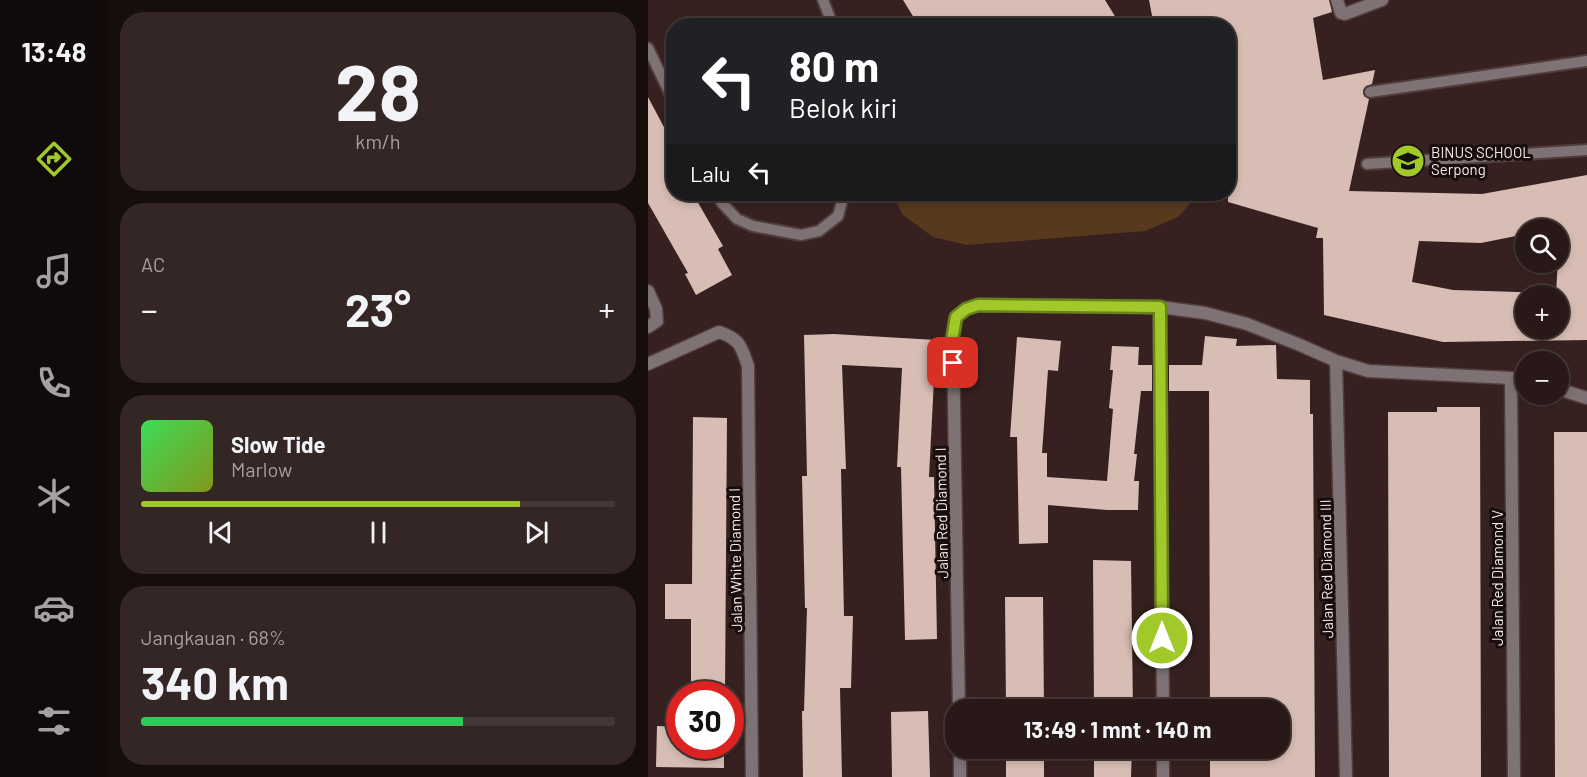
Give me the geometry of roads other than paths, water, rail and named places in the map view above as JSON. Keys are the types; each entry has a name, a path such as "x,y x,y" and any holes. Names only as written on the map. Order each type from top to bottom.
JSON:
{"street":[{"path":"1337,0 1341,13 1345,14 1382,0"},
{"path":"648,291 658,314 657,321 648,327"},
{"name":"Jalan Red Diamond I","path":"959,699 952,340 956,317 966,309 978,305 1160,307"},
{"path":"1163,699 1160,307 1205,313 1247,324 1336,361 1368,370 1515,379"},
{"name":"Jalan White Diamond I","path":"648,364 719,332 731,336 740,344 748,366 752,777"},
{"name":"Jalan Red Diamond III","path":"1336,361 1346,777"},
{"name":"Jalan Red Diamond V","path":"1511,378 1514,777"},
{"path":"1569,392 1587,398"},
{"path":"960,759 960,777"},
{"path":"1163,759 1163,777"}],"lane":[{"path":"822,0 830,18"},
{"path":"648,48 666,85"},
{"path":"1370,92 1587,61"},
{"path":"1366,164 1587,150"},
{"path":"721,201 737,219 753,226 801,235 819,231 838,216 842,201"}],"place":[{"name":"BINUS SCHOOL Serpong","path":"1408,161"}]}
